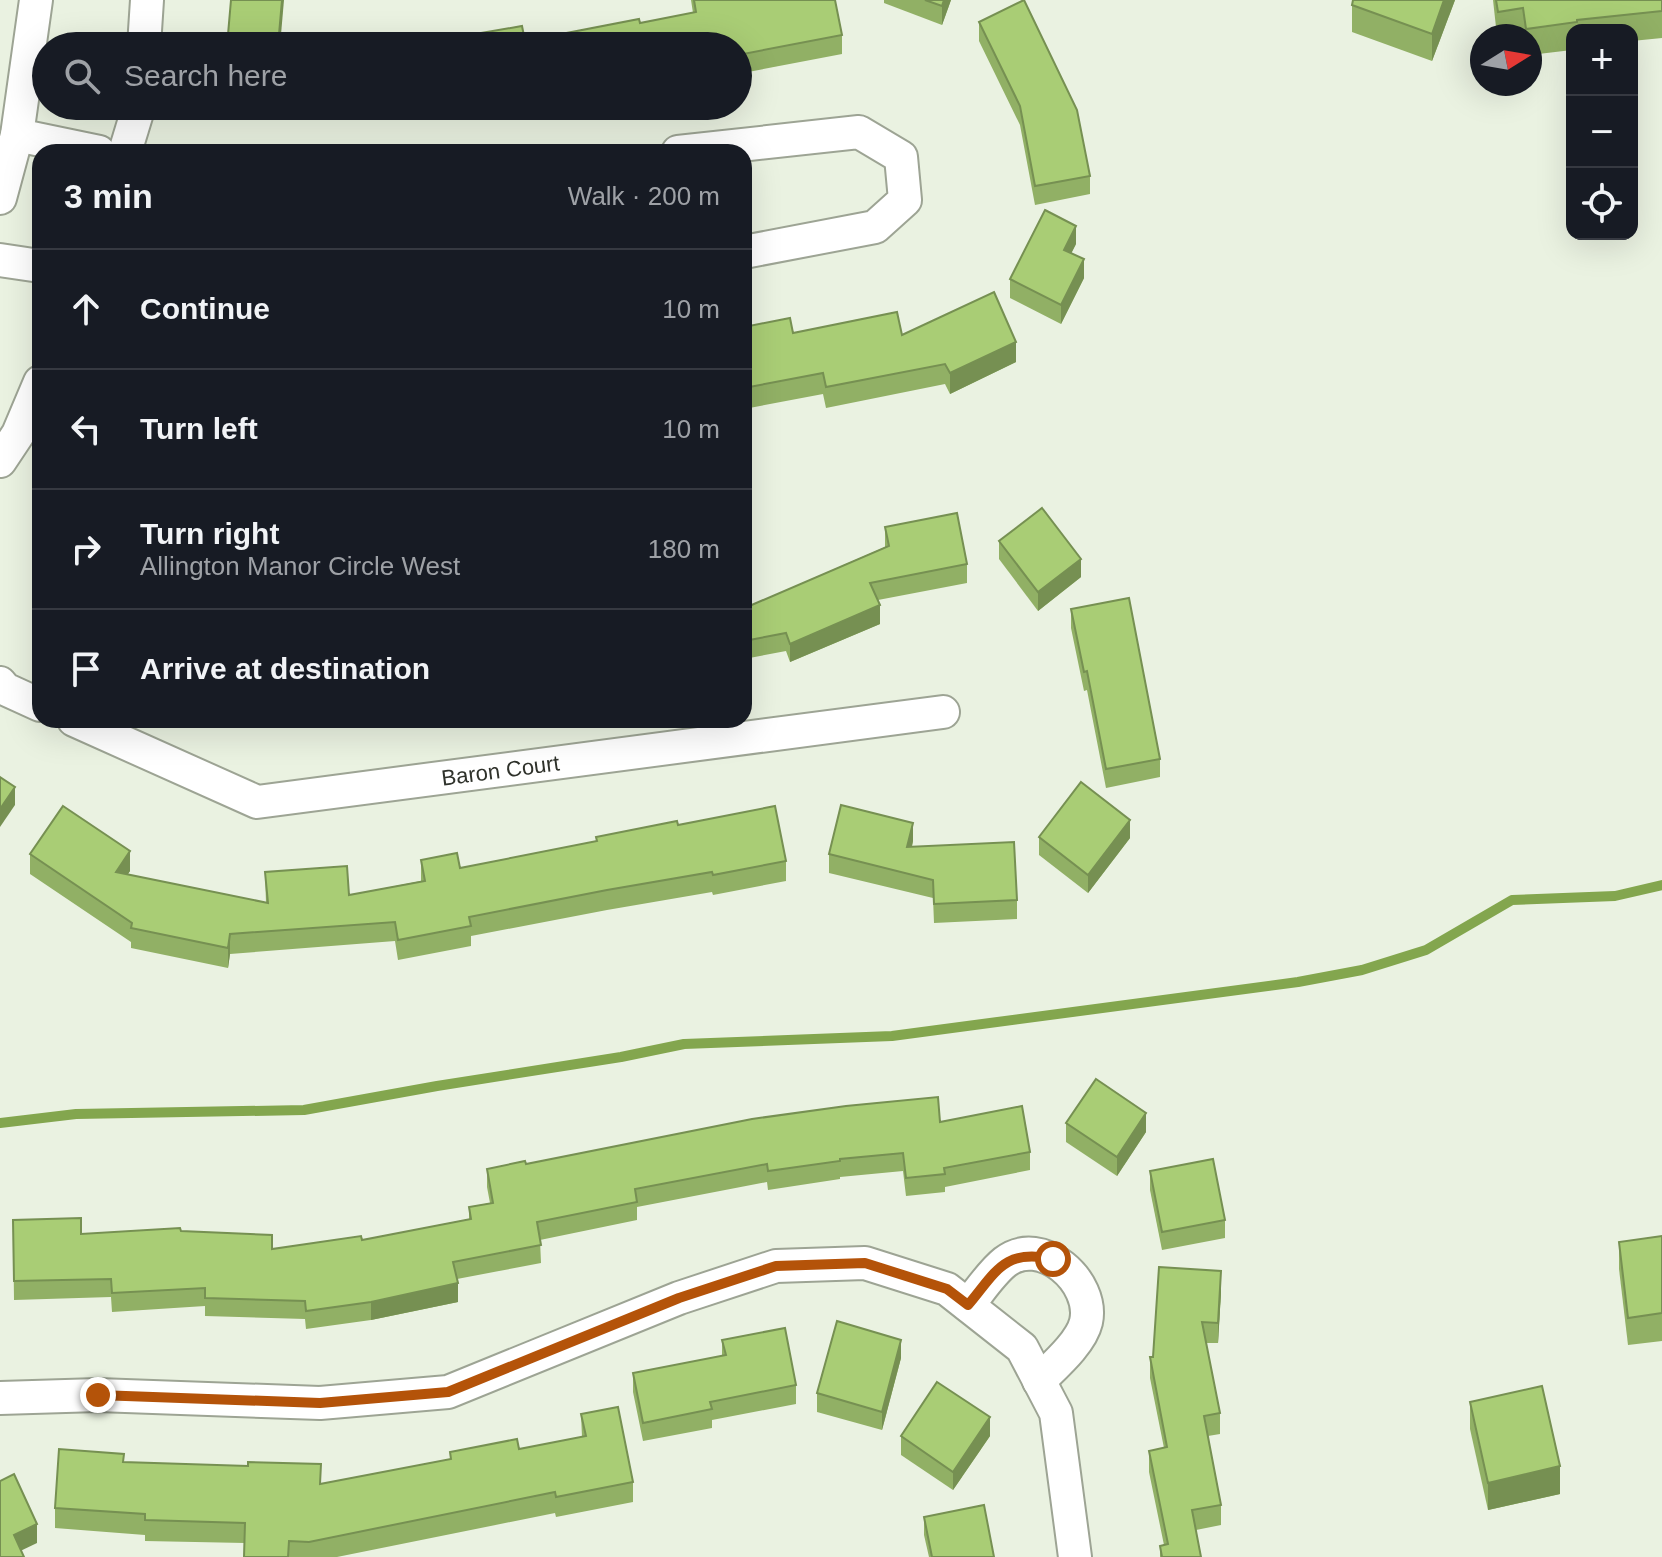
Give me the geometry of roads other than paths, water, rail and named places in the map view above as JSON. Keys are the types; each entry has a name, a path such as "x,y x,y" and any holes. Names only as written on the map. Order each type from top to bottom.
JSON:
{"street":[{"path":"0,198 17,135 36,0"},
{"path":"145,32 147,0"},
{"path":"127,144 135,120"},
{"path":"750,144 859,132 901,157 905,200 875,227 752,250"},
{"path":"17,135 60,144"},
{"path":"0,260 32,265"},
{"path":"0,461 18,434 32,401"},
{"path":"0,683 5,689 32,701"},
{"name":"Baron Court","path":"92,728 257,802 943,712"},
{"path":"968,1305 1006,1261 1031,1254 1053,1259 1076,1280 1084,1299 1086,1323 1068,1352 1039,1381"},
{"path":"0,1398 98,1395 320,1403 448,1392 679,1298 776,1266 865,1263 947,1289 1022,1348 1056,1413 1075,1557"}],"waterway":[{"path":"0,1123 76,1114 304,1110 684,1044 892,1036 1298,982 1362,970 1426,950 1512,900 1615,896 1662,885"}]}
